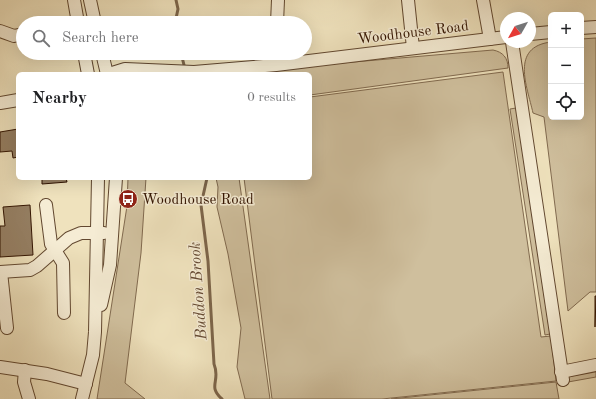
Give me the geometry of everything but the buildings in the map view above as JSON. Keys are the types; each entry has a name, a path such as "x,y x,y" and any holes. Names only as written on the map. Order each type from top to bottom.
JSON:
{"street":[{"path":"74,0 77,16"},
{"path":"90,0 93,16"},
{"path":"277,16 278,0"},
{"path":"408,0 413,48"},
{"path":"483,0 490,39"},
{"path":"584,28 596,26"},
{"path":"536,33 548,32"},
{"path":"4,33 16,36"},
{"name":"Woodhouse Road","path":"199,72 276,65 500,38"},
{"path":"513,48 562,376 596,366"},
{"path":"85,60 88,72"},
{"path":"104,60 107,72"},
{"path":"276,60 276,65"},
{"name":"Woodhouse Road","path":"114,72 124,69 172,72"},
{"path":"0,104 16,100"},
{"path":"82,399 93,355 95,332 98,180"},
{"path":"95,332 110,265 116,180"},
{"path":"46,205 50,238 63,263 64,313"},
{"path":"7,328 1,272 30,270 37,266 69,238 81,233 113,233"},
{"path":"0,367 25,370 86,384"},
{"path":"25,370 24,382 29,399"}],"shaded area":[{"path":"596,38 596,292 590,292 568,311 544,117 533,113 525,80 524,69 530,51 538,45 548,43 548,120 584,120 584,39"},
{"path":"493,50 500,52 504,56 507,61 508,68 312,95 312,72 237,72"},
{"path":"503,72 541,337 551,336 556,381 382,399 272,399 244,180 312,180 312,97"},
{"path":"516,108 550,334 545,335 510,109"},
{"path":"128,180 146,180 141,253 125,383 145,399 97,399 127,206"},
{"path":"216,180 239,180 270,399 245,399 237,367 241,328 228,254 217,207 218,187"},
{"path":"596,371 596,377 568,382 567,377"},
{"path":"556,382 559,399 391,399"}],"waterway":[{"name":"Buddon Brook","path":"176,0 178,9 176,16"},
{"name":"Buddon Brook","path":"183,60 185,69"},
{"name":"Buddon Brook","path":"207,180 201,205 208,261 214,364 216,370 215,390 222,399"}],"place":[{"name":"Woodhouse Road","path":"128,199"}]}
